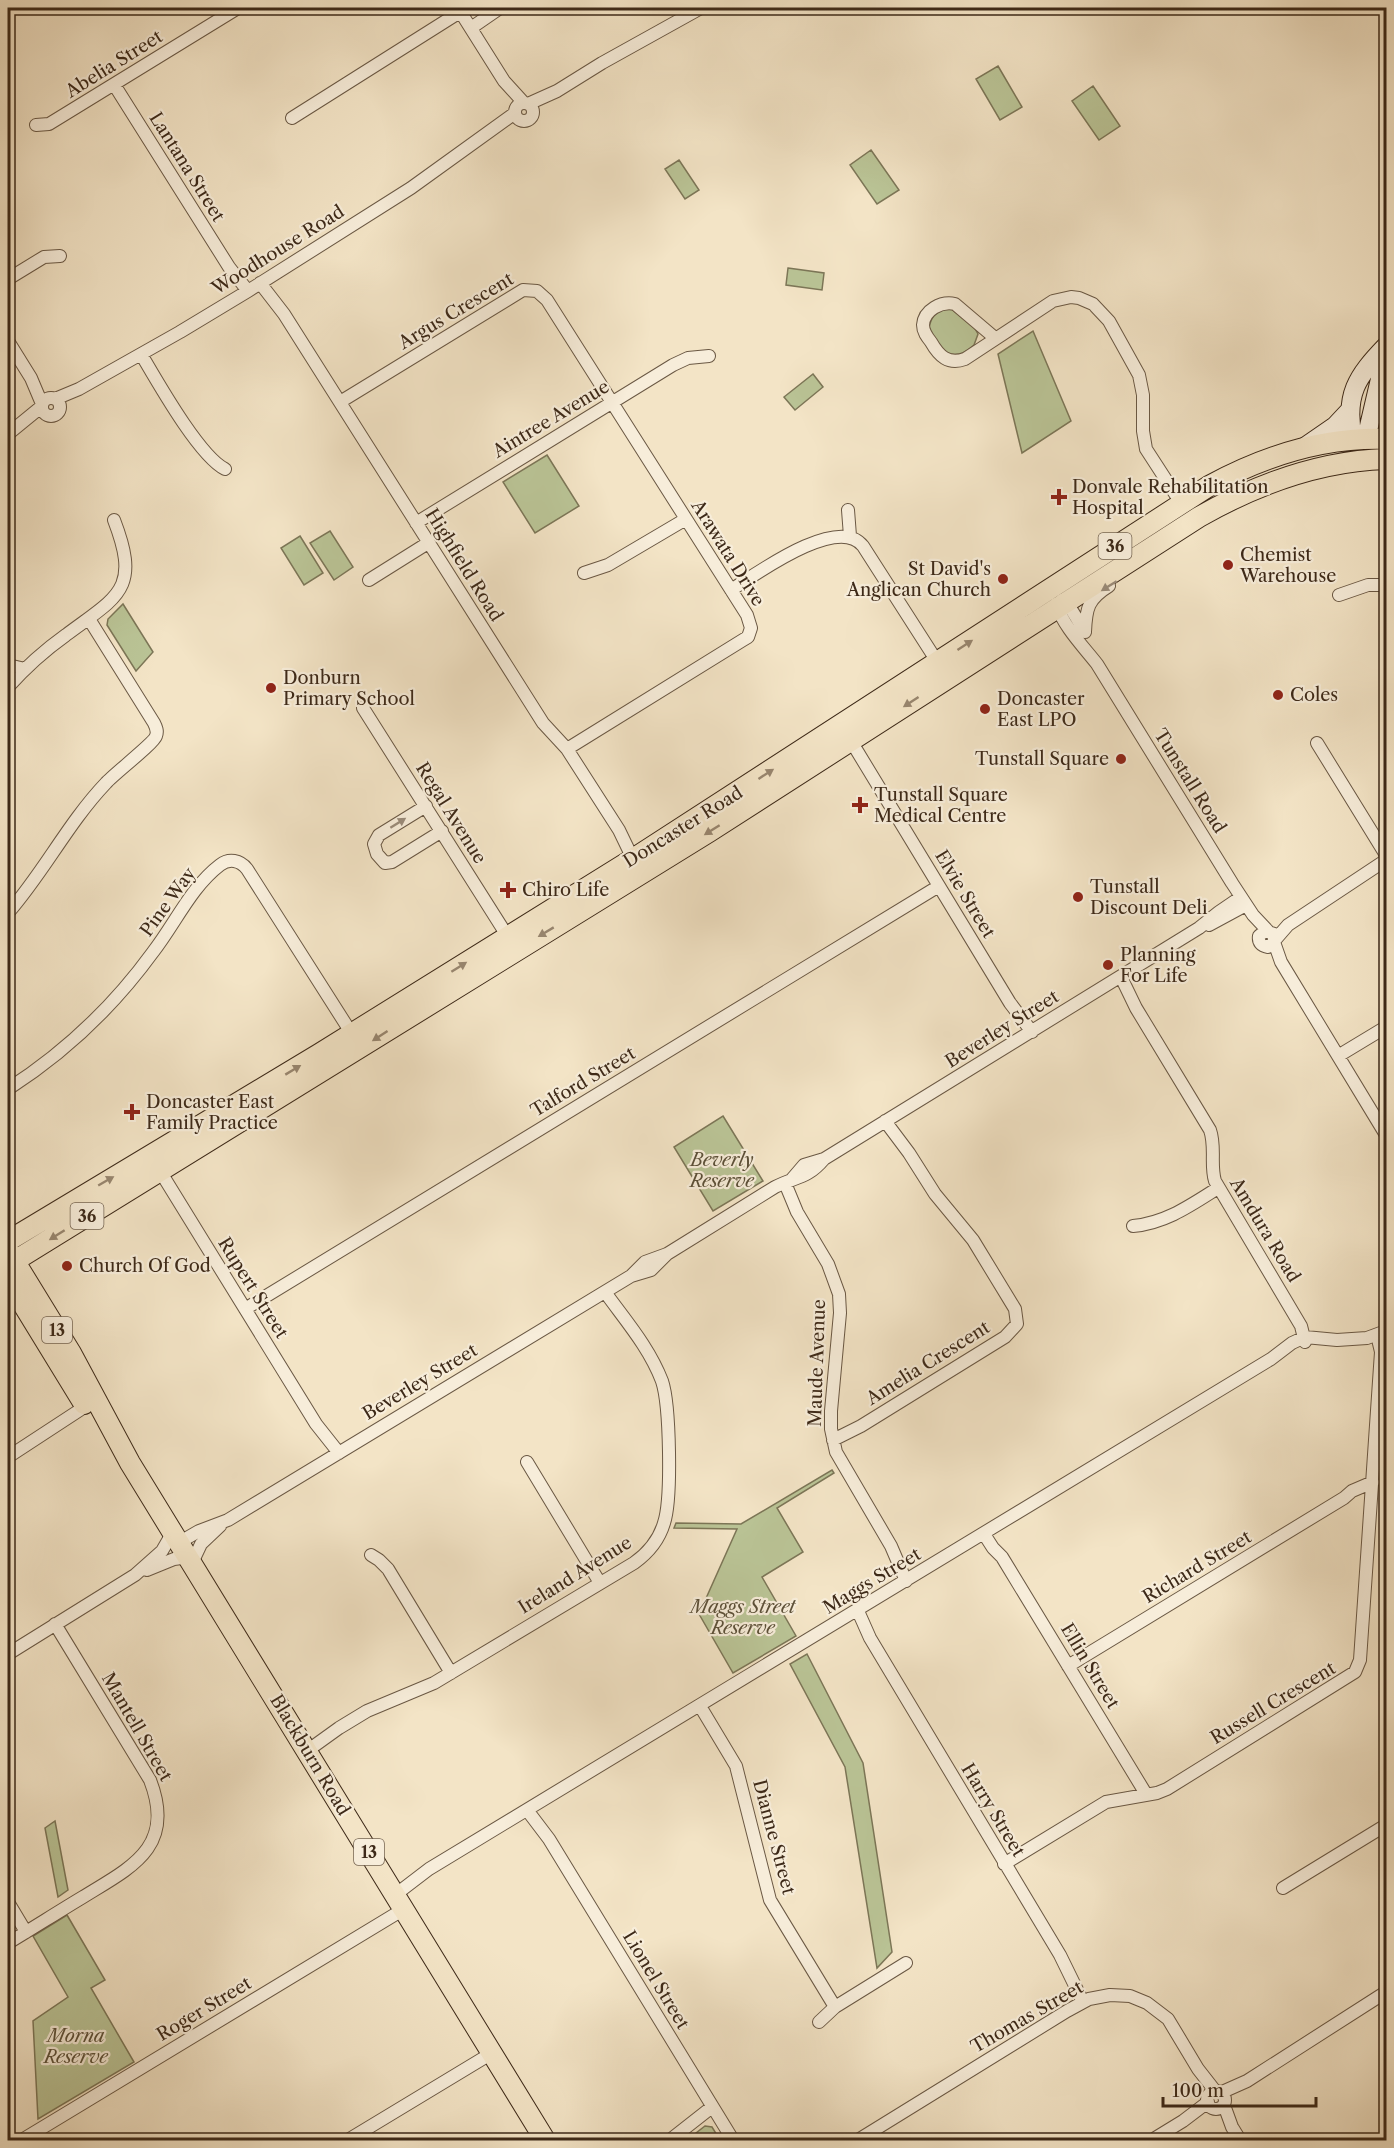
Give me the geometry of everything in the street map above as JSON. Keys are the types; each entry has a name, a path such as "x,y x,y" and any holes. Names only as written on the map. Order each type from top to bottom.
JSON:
{"main road":[{"path":"1305,447 1335,426 1351,402 1363,370 1386,346"},
{"path":"1360,439 1380,406 1383,371"},
{"path":"1351,402 1362,394 1380,406"},
{"path":"1351,402 1360,439 1358,461"},
{"name":"Doncaster Road","path":"10,1259 160,1171 639,862 1181,503 1224,477 1271,458 1305,447 1360,439"},
{"name":"36","path":"1360,439 1386,439"},
{"path":"1271,458 1290,462 1293,468 1292,475"},
{"name":"36","path":"1358,461 1386,459"},
{"name":"Doncaster Road","path":"8,1241 352,1034 508,937 851,741 1169,535 1234,498 1292,475 1358,461"},
{"path":"8,1220 26,1224 38,1222"},
{"name":"Blackburn Road","path":"10,1259 71,1353 90,1405"},
{"name":"Blackburn Road","path":"8,1280 130,1463 545,2140"},
{"path":"8,1301 27,1311"}],"street":[{"name":"Abelia Street","path":"36,125 50,124 238,8"},
{"path":"469,26 498,8"},
{"name":"Woodhouse Road","path":"8,434 50,406 245,293 411,188 522,110 701,8"},
{"path":"292,118 459,10 522,110"},
{"name":"Lantana Street","path":"115,86 245,293"},
{"path":"8,279 41,258 60,256"},
{"name":"Highfield Road","path":"263,281 543,723 567,748 619,831 629,839 639,862"},
{"name":"Argus Crescent","path":"339,402 519,293 531,289 540,292 547,300 612,402"},
{"path":"995,339 955,304 939,305 929,312 923,322 924,332 937,352 941,357 951,361 965,359 1045,306 1062,299 1079,298 1099,309 1138,375 1143,394 1143,431 1146,449 1181,503"},
{"path":"8,341 50,406"},
{"path":"141,354 200,447 213,462 225,469"},
{"name":"Aintree Avenue","path":"416,523 681,361 696,356 709,356"},
{"name":"Arawata Drive","path":"567,748 748,636 751,628 750,621 731,590 612,402"},
{"path":"848,510 850,536"},
{"path":"584,573 608,566 686,519"},
{"path":"8,687 54,644 112,600 120,588 125,575 125,554 114,520"},
{"path":"1085,632 1087,610 1094,597 1124,576 1169,535"},
{"path":"731,590 790,552 840,536 850,536 857,539 863,546 938,663"},
{"path":"369,580 428,543"},
{"path":"1339,595 1362,586 1386,585"},
{"name":"Tunstall Road","path":"1050,588 1061,605 1074,636 1097,664 1268,938 1386,1135"},
{"name":"Tunstall Road","path":"1061,605 1071,609 1085,632 1097,664"},
{"path":"8,913 94,797 120,769 152,742 156,735 154,723 89,619"},
{"path":"8,665 25,669"},
{"name":"Regal Avenue","path":"363,708 508,937"},
{"name":"Elvie Street","path":"851,741 1029,1034"},
{"path":"1317,743 1386,855"},
{"path":"426,806 379,835 374,844 377,854 385,863 393,862 441,831"},
{"path":"1268,938 1386,860"},
{"name":"Pine Way","path":"8,1089 57,1054 106,1009 148,959 204,880 220,865 228,861 239,862 248,869 352,1034"},
{"name":"Talford Street","path":"246,1309 939,886"},
{"name":"Beverley Street","path":"135,1575 162,1551 201,1544 228,1520 334,1455 631,1276 651,1270 667,1254 784,1183 810,1174 824,1159 1200,928 1219,912 1247,906"},
{"name":"Amdura Road","path":"1118,979 1210,1130 1213,1141 1214,1176 1218,1188 1308,1339"},
{"path":"1338,1056 1386,1027"},
{"name":"Amelia Crescent","path":"833,1440 861,1426 1005,1337 1017,1324 1015,1309 974,1239 935,1194 889,1120"},
{"name":"Rupert Street","path":"160,1171 334,1455"},
{"name":"Maude Avenue","path":"784,1183 797,1212 828,1264 839,1294 840,1313 831,1411 833,1440 840,1460 910,1579"},
{"path":"1134,1226 1170,1218 1218,1188"},
{"name":"Ireland Avenue","path":"306,1749 373,1708 428,1686 639,1559 652,1546 664,1525 667,1508 668,1418 666,1397 659,1374 609,1289"},
{"path":"1308,1339 1337,1340 1361,1345 1382,1335"},
{"name":"Russell Crescent","path":"1004,1864 1106,1802 1157,1793 1167,1789 1356,1672 1360,1660 1382,1335"},
{"name":"Maggs Street","path":"396,1897 429,1869 910,1579 1270,1359 1292,1343 1308,1339"},
{"path":"8,1457 90,1405"},
{"path":"527,1462 600,1582"},
{"name":"Richard Street","path":"1068,1666 1344,1498 1372,1487"},
{"name":"Beverley Street","path":"8,1654 135,1575 174,1559 199,1531 228,1520"},
{"name":"Ellin Street","path":"987,1532 993,1548 1002,1557 1146,1794"},
{"path":"371,1555 387,1569 450,1673"},
{"name":"Harry Street","path":"855,1612 1060,1955 1083,2002"},
{"name":"Mantell Street","path":"8,1943 133,1866 150,1845 158,1817 156,1798 150,1780 55,1624"},
{"name":"Dianne Street","path":"700,1706 736,1766 770,1900 835,2007"},
{"name":"Lionel Street","path":"530,1808 733,2140"},
{"path":"1283,1888 1386,1825"},
{"name":"Roger Street","path":"22,2140 396,1897"},
{"path":"8,1902 26,1932"},
{"path":"819,2022 835,2007 906,1963"},
{"path":"1152,2140 1386,1992"},
{"name":"Thomas Street","path":"858,2140 1083,2002 1110,1995 1130,1996 1147,2003 1168,2019 1240,2140"},
{"path":"348,2140 492,2053"},
{"path":"670,2140 712,2106"}],"green space":[{"path":"998,66 1022,107 1000,120 976,79"},
{"path":"1093,86 1120,126 1099,140 1072,101"},
{"path":"871,150 899,190 877,204 850,165"},
{"path":"679,160 699,190 685,199 665,169"},
{"path":"788,268 824,273 822,290 786,285"},
{"path":"950,308 974,327 978,334 974,345 959,354 947,353 942,349 929,328 936,314"},
{"path":"1033,331 1071,421 1022,453 998,354"},
{"path":"813,374 823,387 795,410 784,397"},
{"path":"547,455 579,506 535,533 503,482"},
{"path":"330,531 353,567 334,580 310,543"},
{"path":"300,536 323,573 304,585 281,548"},
{"path":"123,604 153,652 136,671 107,625 108,619"},
{"name":"Beverly Reserve","path":"723,1116 763,1181 713,1211 674,1147"},
{"name":"Maggs Street Reserve","path":"832,1470 834,1473 777,1508 803,1552 762,1577 796,1636 733,1673 699,1614 737,1529 674,1528 676,1523 741,1524"},
{"path":"807,1654 863,1763 892,1952 877,1968 845,1767 790,1664"},
{"path":"55,1821 68,1890 58,1897 45,1828"},
{"name":"Morna Reserve","path":"67,1915 105,1980 91,1988 134,2062 38,2119 33,2021 68,1997 33,1936"},
{"path":"705,2126 712,2127 720,2140 687,2140"}],"place":[{"name":"Donvale Rehabilitation Hospital","path":"1059,497"},
{"name":"Chemist Warehouse","path":"1228,565"},
{"name":"St David's Anglican Church","path":"1003,579"},
{"name":"Donburn Primary School","path":"271,688"},
{"name":"Coles","path":"1278,695"},
{"name":"Doncaster East LPO","path":"985,709"},
{"name":"Tunstall Square","path":"1121,759"},
{"name":"Tunstall Square Medical Centre","path":"860,805"},
{"name":"Chiro Life","path":"508,890"},
{"name":"Tunstall Discount Deli","path":"1078,897"},
{"name":"Planning For Life","path":"1108,965"},
{"name":"Doncaster East Family Practice","path":"132,1112"},
{"name":"Church Of God","path":"67,1266"}]}
